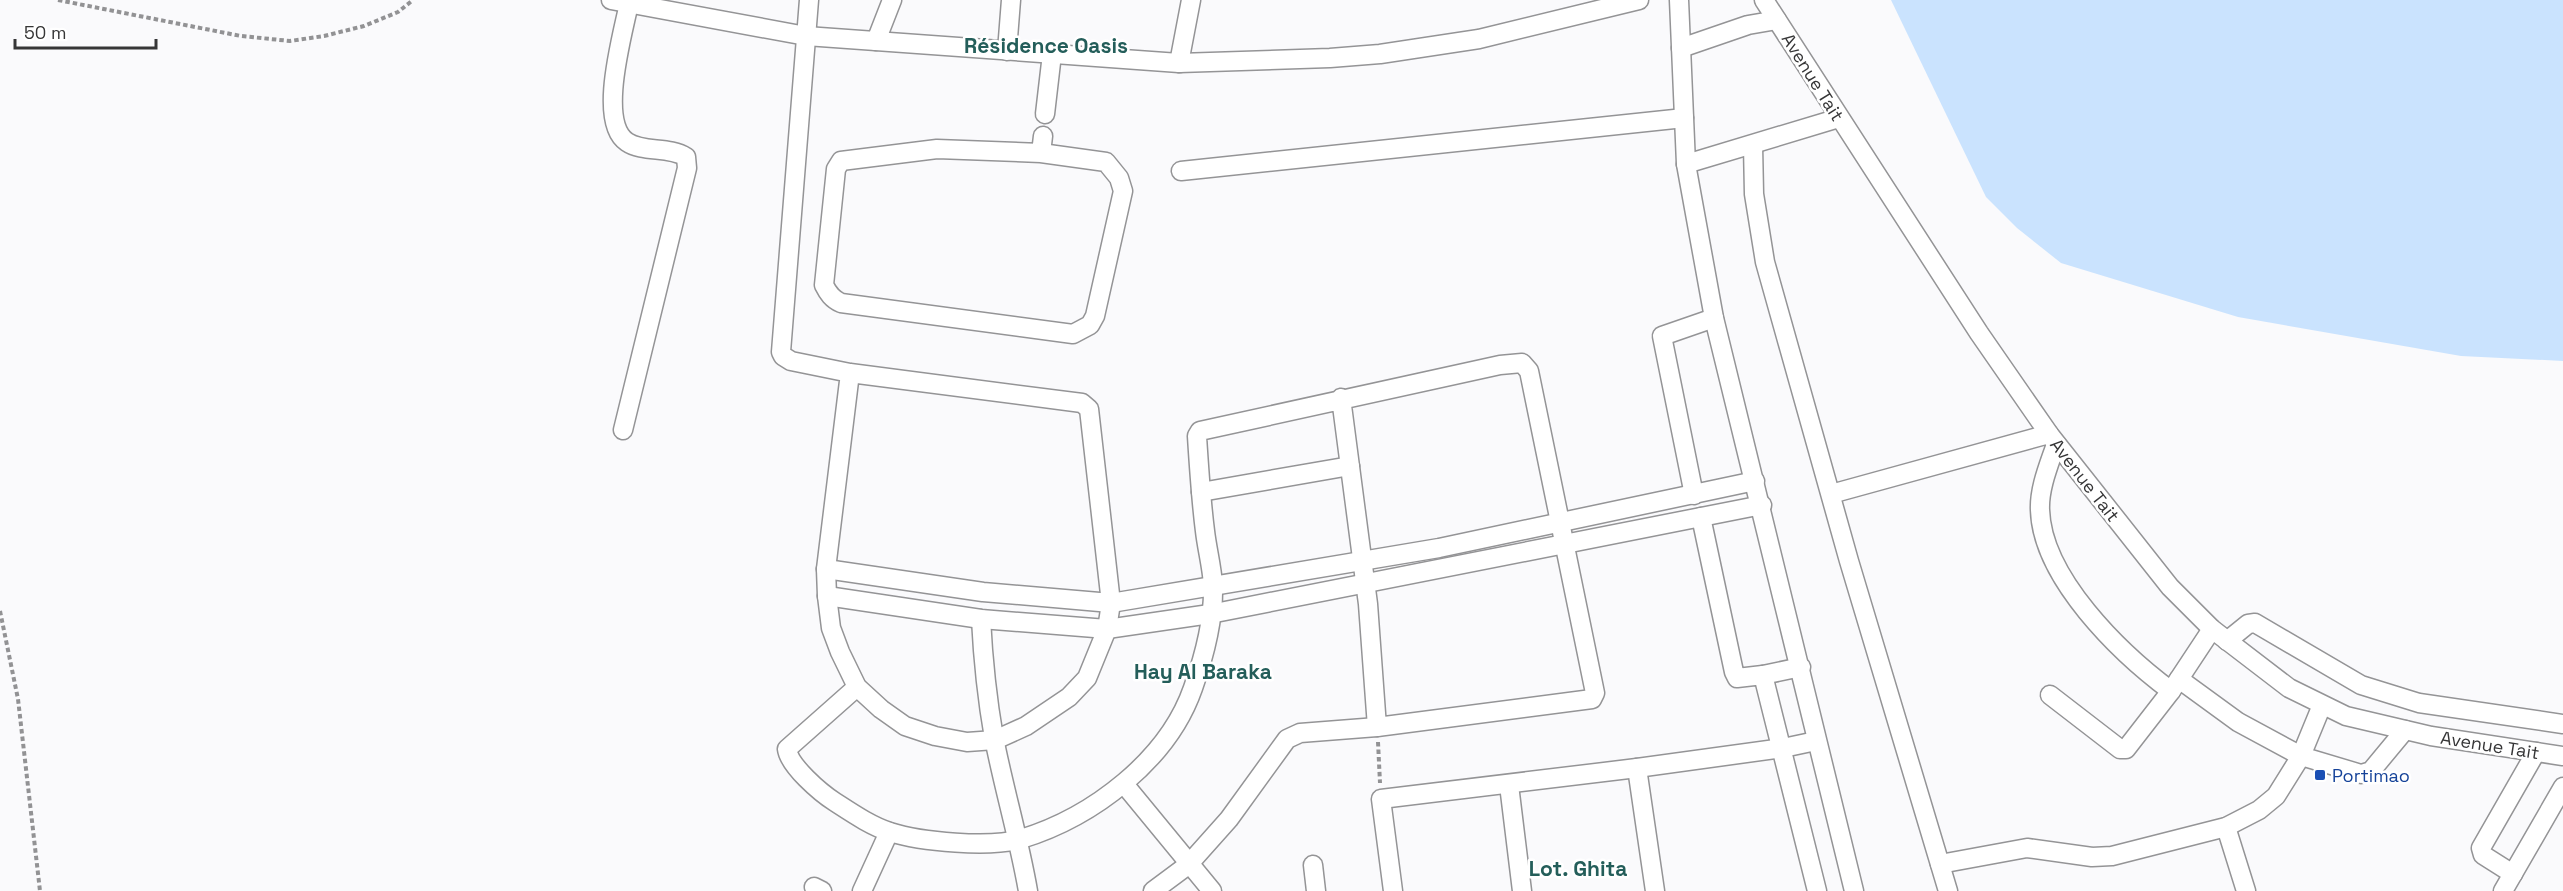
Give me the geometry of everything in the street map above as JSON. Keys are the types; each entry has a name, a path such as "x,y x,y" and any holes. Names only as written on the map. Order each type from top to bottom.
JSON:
{"street":[{"path":"611,0 806,36 1179,63 1380,54 1479,39 1640,0"},
{"path":"808,0 781,352 791,361 850,373 1087,405 1091,414 1111,603 1107,629 1087,678 1069,697 1026,726 995,740 967,742 935,736 905,726 881,709 857,687 831,628 826,569 850,373"},
{"path":"876,41 892,0"},
{"path":"1007,51 1011,0"},
{"path":"1179,63 1191,0"},
{"path":"1679,0 1686,164 1714,318 1854,891"},
{"name":"Avenue Tait","path":"1764,0 1839,118 2053,439 2170,587 2212,629 2289,688 2346,716 2405,729 2563,756"},
{"path":"623,430 687,168 686,156 678,152 629,144 620,135 614,121 614,82 630,3"},
{"path":"1681,48 1739,28 1777,20"},
{"path":"1045,114 1052,54"},
{"path":"1182,171 1684,118"},
{"path":"1686,164 1839,118"},
{"path":"1042,145 1106,162 1119,178 1123,191 1095,316 1083,331 1073,334 841,303 833,300 824,285 836,170 842,161 937,149 1042,145"},
{"path":"1753,145 1755,204 1765,262 1948,891"},
{"path":"1694,495 1662,336 1714,318"},
{"path":"857,687 790,746 788,753 822,794 855,816 889,832 931,840 974,842 1020,840 1082,811 1124,784 1160,744 1192,690 1203,655 1213,586 1201,492 1197,436 1200,430 1500,365 1525,365 1529,371 1594,696 1588,700 1377,727 1300,733 1287,739 1229,819 1188,864 1153,891"},
{"path":"1341,398 1374,658 1377,727"},
{"path":"1831,494 2053,439 2040,511 2053,564 2070,590 2130,657 2238,722 2301,756 2361,774 2366,774 2405,729"},
{"path":"1201,492 1350,466"},
{"path":"826,569 983,592 1111,603 1362,562 1755,481"},
{"path":"827,596 981,619 1107,629 1210,614 1365,581 1761,505"},
{"path":"1701,517 1735,676 1763,675 1801,667"},
{"path":"981,619 984,671 995,740 1020,840 1028,891"},
{"path":"2227,641 2248,624 2255,623 2361,684 2419,703 2563,724"},
{"path":"2050,695 2123,750 2129,747 2175,685 2212,629"},
{"path":"1763,675 1817,891"},
{"path":"1940,864 2027,848 2101,857 2226,827 2268,804 2276,796 2301,756 2322,705"},
{"path":"1393,891 1381,799 1637,768 1783,748 1816,741"},
{"path":"2514,874 2483,855 2481,848 2536,752"},
{"path":"1637,768 1655,891"},
{"path":"1124,784 1212,891"},
{"path":"1509,785 1522,891"},
{"path":"2503,891 2554,820 2563,786"},
{"path":"2226,827 2246,891"},
{"path":"862,891 889,832"},
{"path":"1313,866 1316,891"}],"path":[{"path":"58,0 241,36 290,40 315,38 364,26 398,12 413,0"},
{"path":"0,610 18,699 40,891"},
{"path":"1377,727 1381,799"}],"water":[{"path":"1891,0 2563,0 2563,361 2461,356 2238,317 2061,263 2017,228 1986,197"}],"place":[{"name":"Portimao","path":"2320,775"}],"district":[{"name":"Résidence Oasis","path":"1046,45"},
{"name":"Hay Al Baraka","path":"1203,671"},
{"name":"Lot. Ghita","path":"1578,868"}]}
